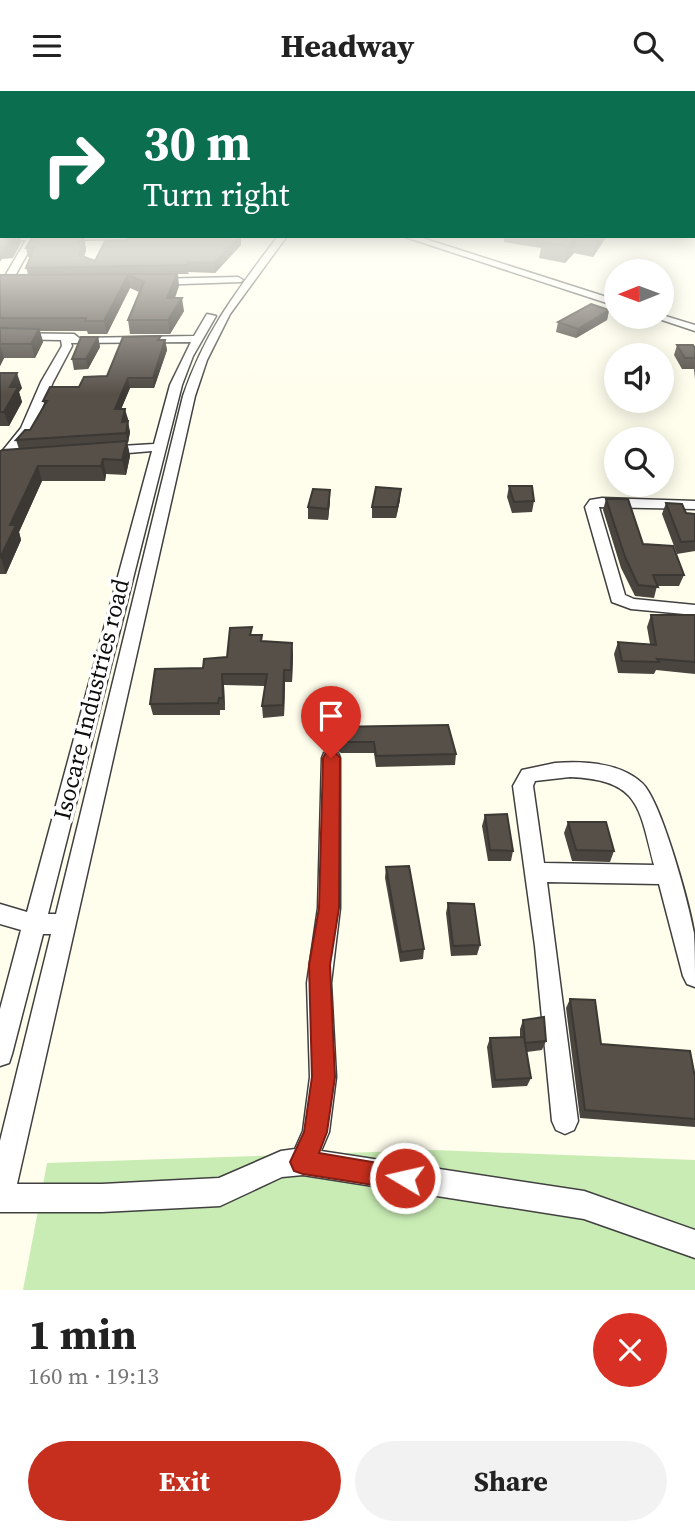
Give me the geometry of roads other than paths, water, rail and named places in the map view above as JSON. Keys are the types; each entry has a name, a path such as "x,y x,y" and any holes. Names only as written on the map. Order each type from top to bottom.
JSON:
{"street":[{"name":"Isocare Industries road","path":"0,1054 176,385 197,339 237,282"},
{"name":"Isocare Industries road","path":"0,1197 189,396 201,361 218,326 250,282"},
{"path":"550,282 604,299"},
{"path":"3,283 18,283"},
{"path":"674,322 695,328"},
{"path":"0,336 74,337 65,342"},
{"path":"65,342 197,339"},
{"path":"1,461 16,446 27,429 47,382 67,346 65,342"},
{"path":"94,452 159,447"},
{"path":"1,461 28,457"},
{"path":"695,505 602,502 592,507 618,598 631,604 695,610"},
{"path":"303,1162 316,1132 323,1077 319,993 320,965 329,908 331,758"},
{"path":"565,1121 536,872 523,786 529,775 567,768 604,774 622,780 637,790 652,820 695,976"},
{"path":"536,872 667,875"},
{"path":"0,914 8,914 34,924 63,924"},
{"path":"0,1197 102,1198 220,1192 281,1164 303,1162 584,1205 695,1244"}]}
